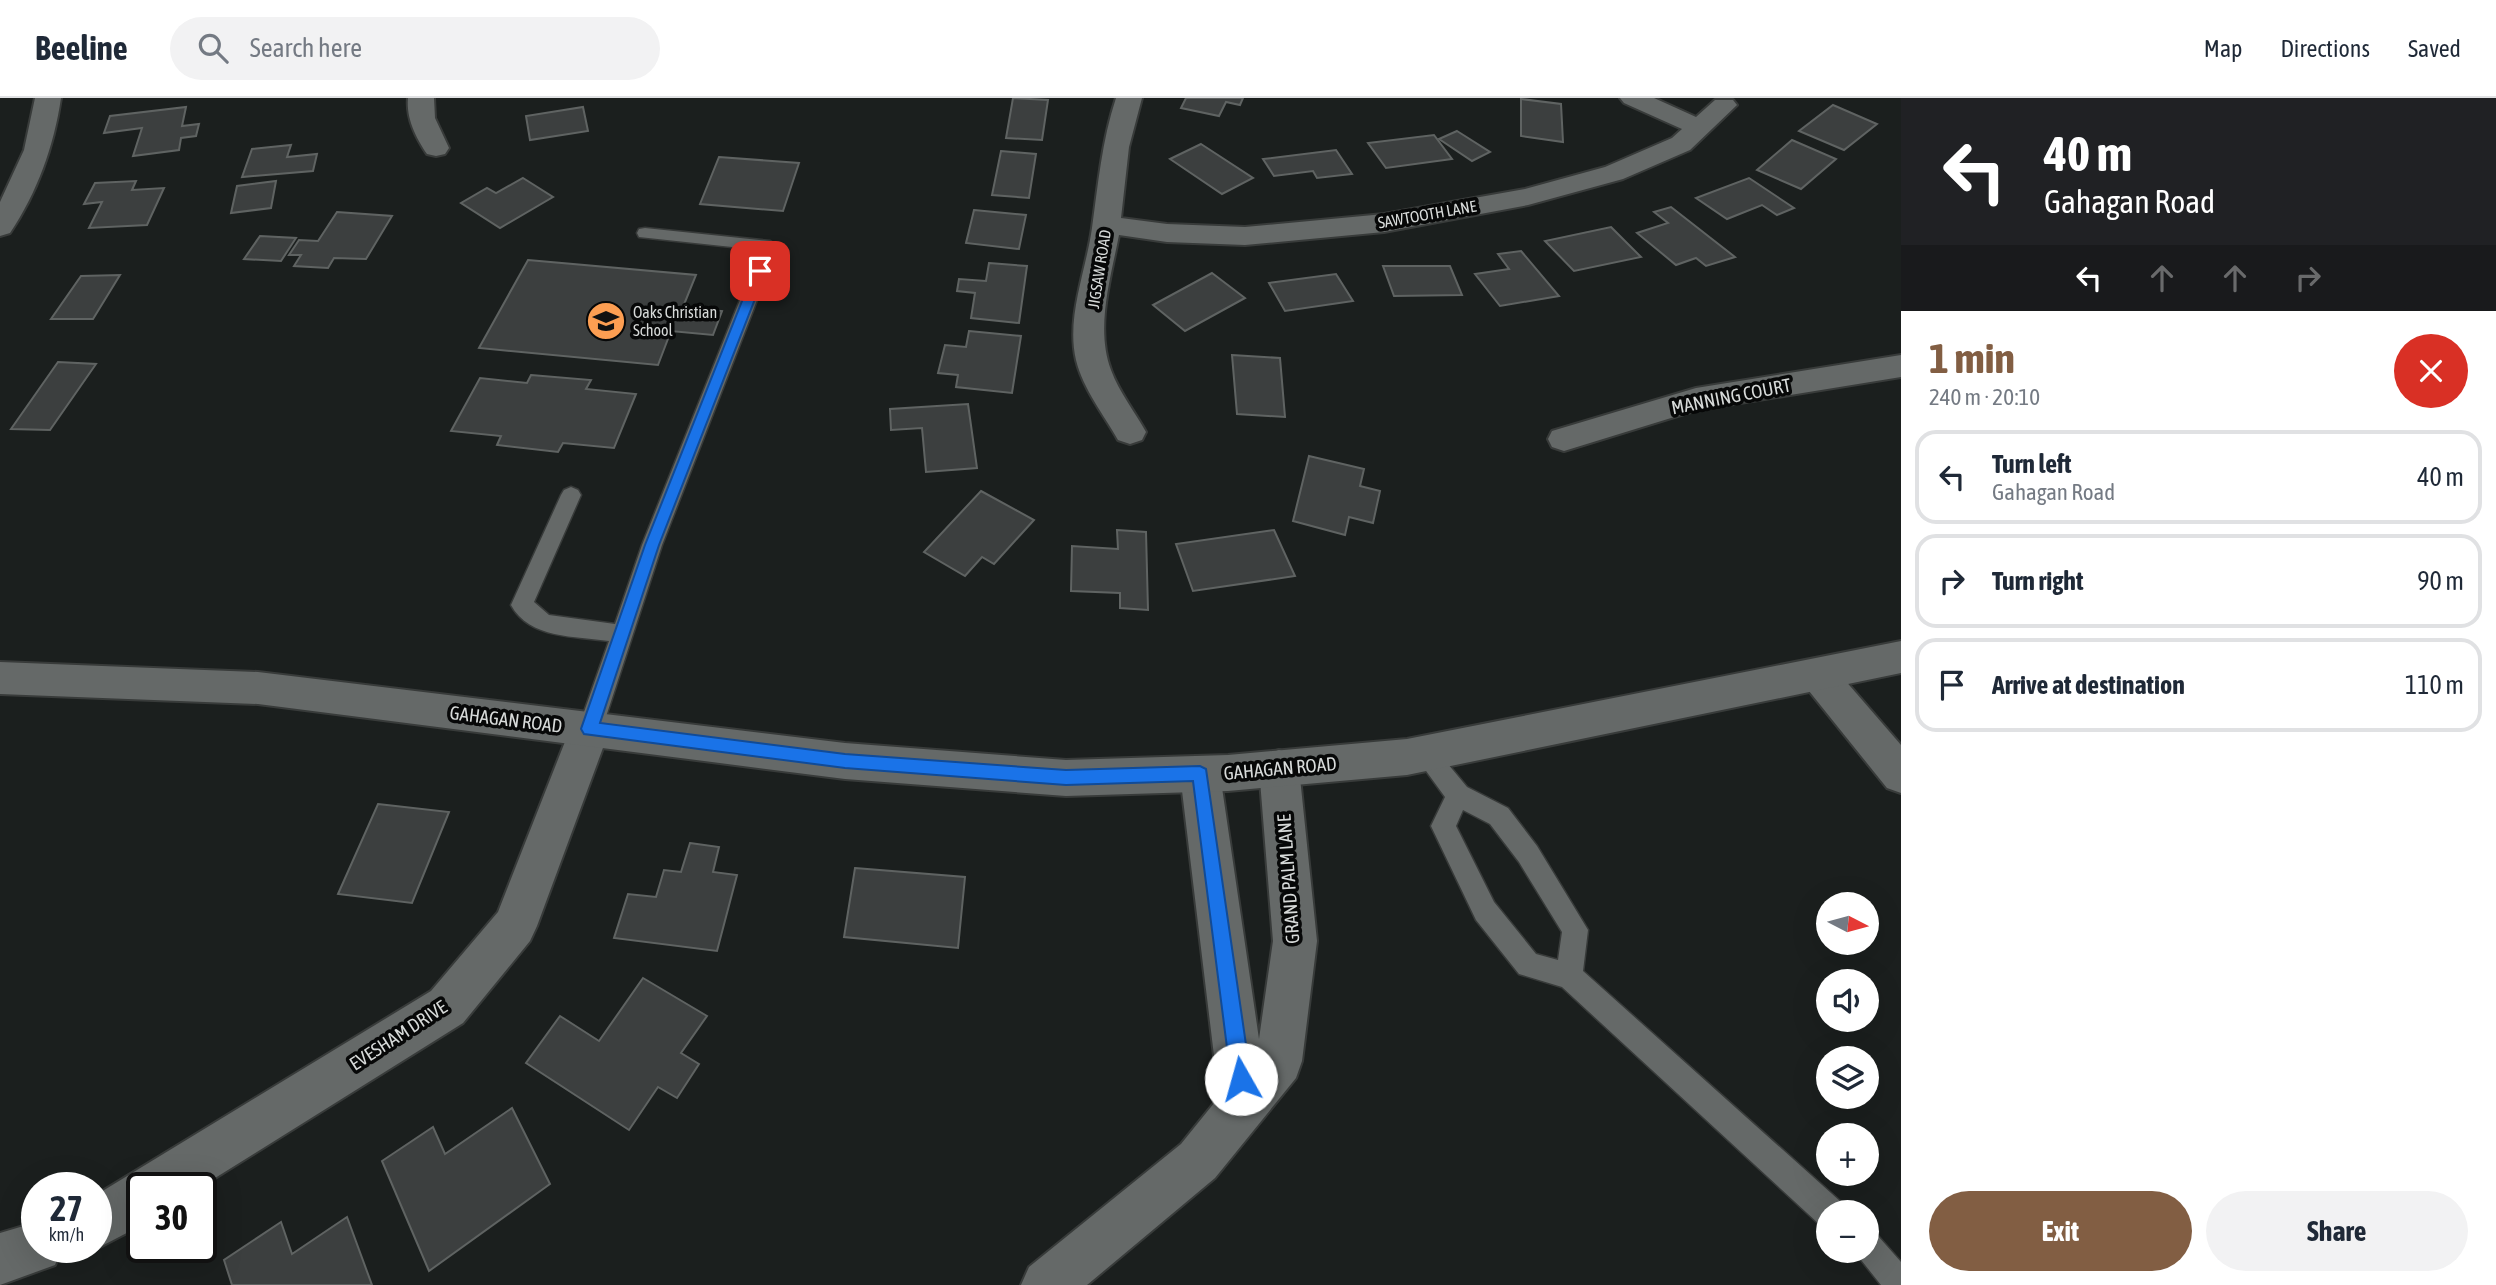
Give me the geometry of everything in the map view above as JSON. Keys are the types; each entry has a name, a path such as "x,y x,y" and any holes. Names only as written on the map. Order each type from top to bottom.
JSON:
{"street":[{"path":"0,227 34,163 48,98"},
{"path":"421,98 421,117 436,148"},
{"name":"JIGSAW ROAD","path":"1129,98 1110,173 1107,224 1090,325 1090,356 1102,384 1130,432"},
{"path":"1633,98 1700,128"},
{"name":"SAWTOOTH LANE","path":"1107,224 1167,233 1245,236 1384,223 1528,197 1614,173 1681,144 1732,101"},
{"name":"MANNING COURT","path":"1564,439 1696,400 1901,366"},
{"name":"GAHAGAN ROAD","path":"0,678 258,688 845,761 1066,778 1200,774 1407,757 1901,657"},
{"path":"1830,673 1901,775"},
{"name":"EVESHAM DRIVE","path":"180,1172 447,1007 515,926 590,729"},
{"name":"GRAND PALM LANE","path":"1047,1285 1198,1161 1279,1061 1295,941 1279,768"},
{"path":"1200,774 1244,1103"},
{"path":"0,1259 21,1252"}],"lane":[{"path":"590,729 652,545 769,246 645,233"},
{"path":"572,495 522,605 544,624 623,634"},
{"path":"1426,753 1458,795 1499,816 1528,854 1575,930 1569,976"},
{"path":"1458,795 1443,826 1485,911 1528,965 1569,976 1816,1200"},
{"path":"1879,1260 1901,1285"}],"building":[{"path":"1013,98 1048,100 1042,140 1006,138"},
{"path":"1186,98 1243,98 1240,105 1226,102 1219,116 1181,108"},
{"path":"1521,99 1561,104 1563,142 1521,136"},
{"path":"1833,105 1877,124 1844,150 1799,131"},
{"path":"186,107 182,126 199,124 196,136 181,138 179,150 133,156 142,128 104,133 110,116"},
{"path":"583,107 588,131 530,140 526,116"},
{"path":"1457,131 1490,152 1472,161 1439,139"},
{"path":"1434,135 1452,159 1386,168 1368,143"},
{"path":"1792,140 1836,159 1801,189 1757,170"},
{"path":"1201,144 1253,178 1222,194 1170,159"},
{"path":"291,145 287,157 317,154 313,171 242,177 252,149"},
{"path":"1336,150 1352,174 1317,178 1313,171 1274,176 1263,159"},
{"path":"1001,151 1036,154 1029,198 992,195"},
{"path":"719,157 799,163 783,211 700,204"},
{"path":"523,178 553,197 500,228 461,203 487,188 496,193"},
{"path":"1749,178 1794,208 1777,215 1762,205 1727,219 1696,198"},
{"path":"136,181 132,190 164,188 147,225 89,228 102,202 84,204 95,183"},
{"path":"276,181 271,208 231,213 237,186"},
{"path":"1671,207 1735,257 1706,266 1696,258 1676,265 1637,233 1668,223 1654,212"},
{"path":"974,210 1026,215 1019,249 966,243"},
{"path":"337,212 392,216 366,259 334,258 328,268 294,266 301,255 289,255 299,240 318,241"},
{"path":"1611,227 1641,257 1574,271 1545,241"},
{"path":"260,236 296,238 281,261 244,259"},
{"path":"1521,251 1559,296 1500,306 1475,274 1509,269 1498,254"},
{"name":"Oaks Christian School","path":"528,260 696,275 683,307 722,311 713,335 671,331 658,365 479,348"},
{"path":"989,263 1027,266 1019,323 971,318 975,293 957,291 959,279 986,281"},
{"path":"1383,266 1450,266 1462,295 1394,296"},
{"path":"1212,273 1245,298 1185,331 1153,305"},
{"path":"1336,274 1353,301 1285,311 1269,283"},
{"path":"120,275 93,319 51,319 81,276"},
{"path":"969,331 1021,336 1012,393 956,387 958,375 938,373 945,345 966,347"},
{"path":"1232,355 1280,358 1285,417 1237,414"},
{"path":"58,362 96,364 50,430 11,429"},
{"path":"531,375 591,380 586,389 636,394 614,448 563,443 558,452 497,445 501,436 451,431 480,378 527,383"},
{"path":"968,404 977,468 926,472 922,428 891,430 890,409"},
{"path":"1309,456 1364,469 1360,486 1380,491 1373,523 1349,517 1345,535 1293,521"},
{"path":"981,491 1034,520 994,564 982,557 965,576 924,552"},
{"path":"1117,530 1146,532 1148,610 1120,608 1120,593 1071,591 1072,546 1118,549"},
{"path":"1274,530 1295,576 1193,591 1176,544"},
{"path":"378,804 449,812 412,903 338,894"},
{"path":"690,843 719,847 713,872 737,875 717,951 614,938 628,894 656,897 664,870 681,872"},
{"path":"855,868 965,877 958,948 844,937"},
{"path":"643,978 707,1016 681,1053 699,1064 677,1098 658,1087 629,1130 526,1063 560,1016 599,1041"},
{"path":"512,1108 550,1184 429,1271 382,1161 433,1127 445,1154"},
{"path":"347,1217 372,1285 232,1285 224,1260 281,1222 292,1254"}],"place":[{"name":"Oaks Christian School","path":"606,321"}],"route":[{"path":"760,271 652,545 590,729 845,761 1066,778 1200,774 1241,1079"}]}
